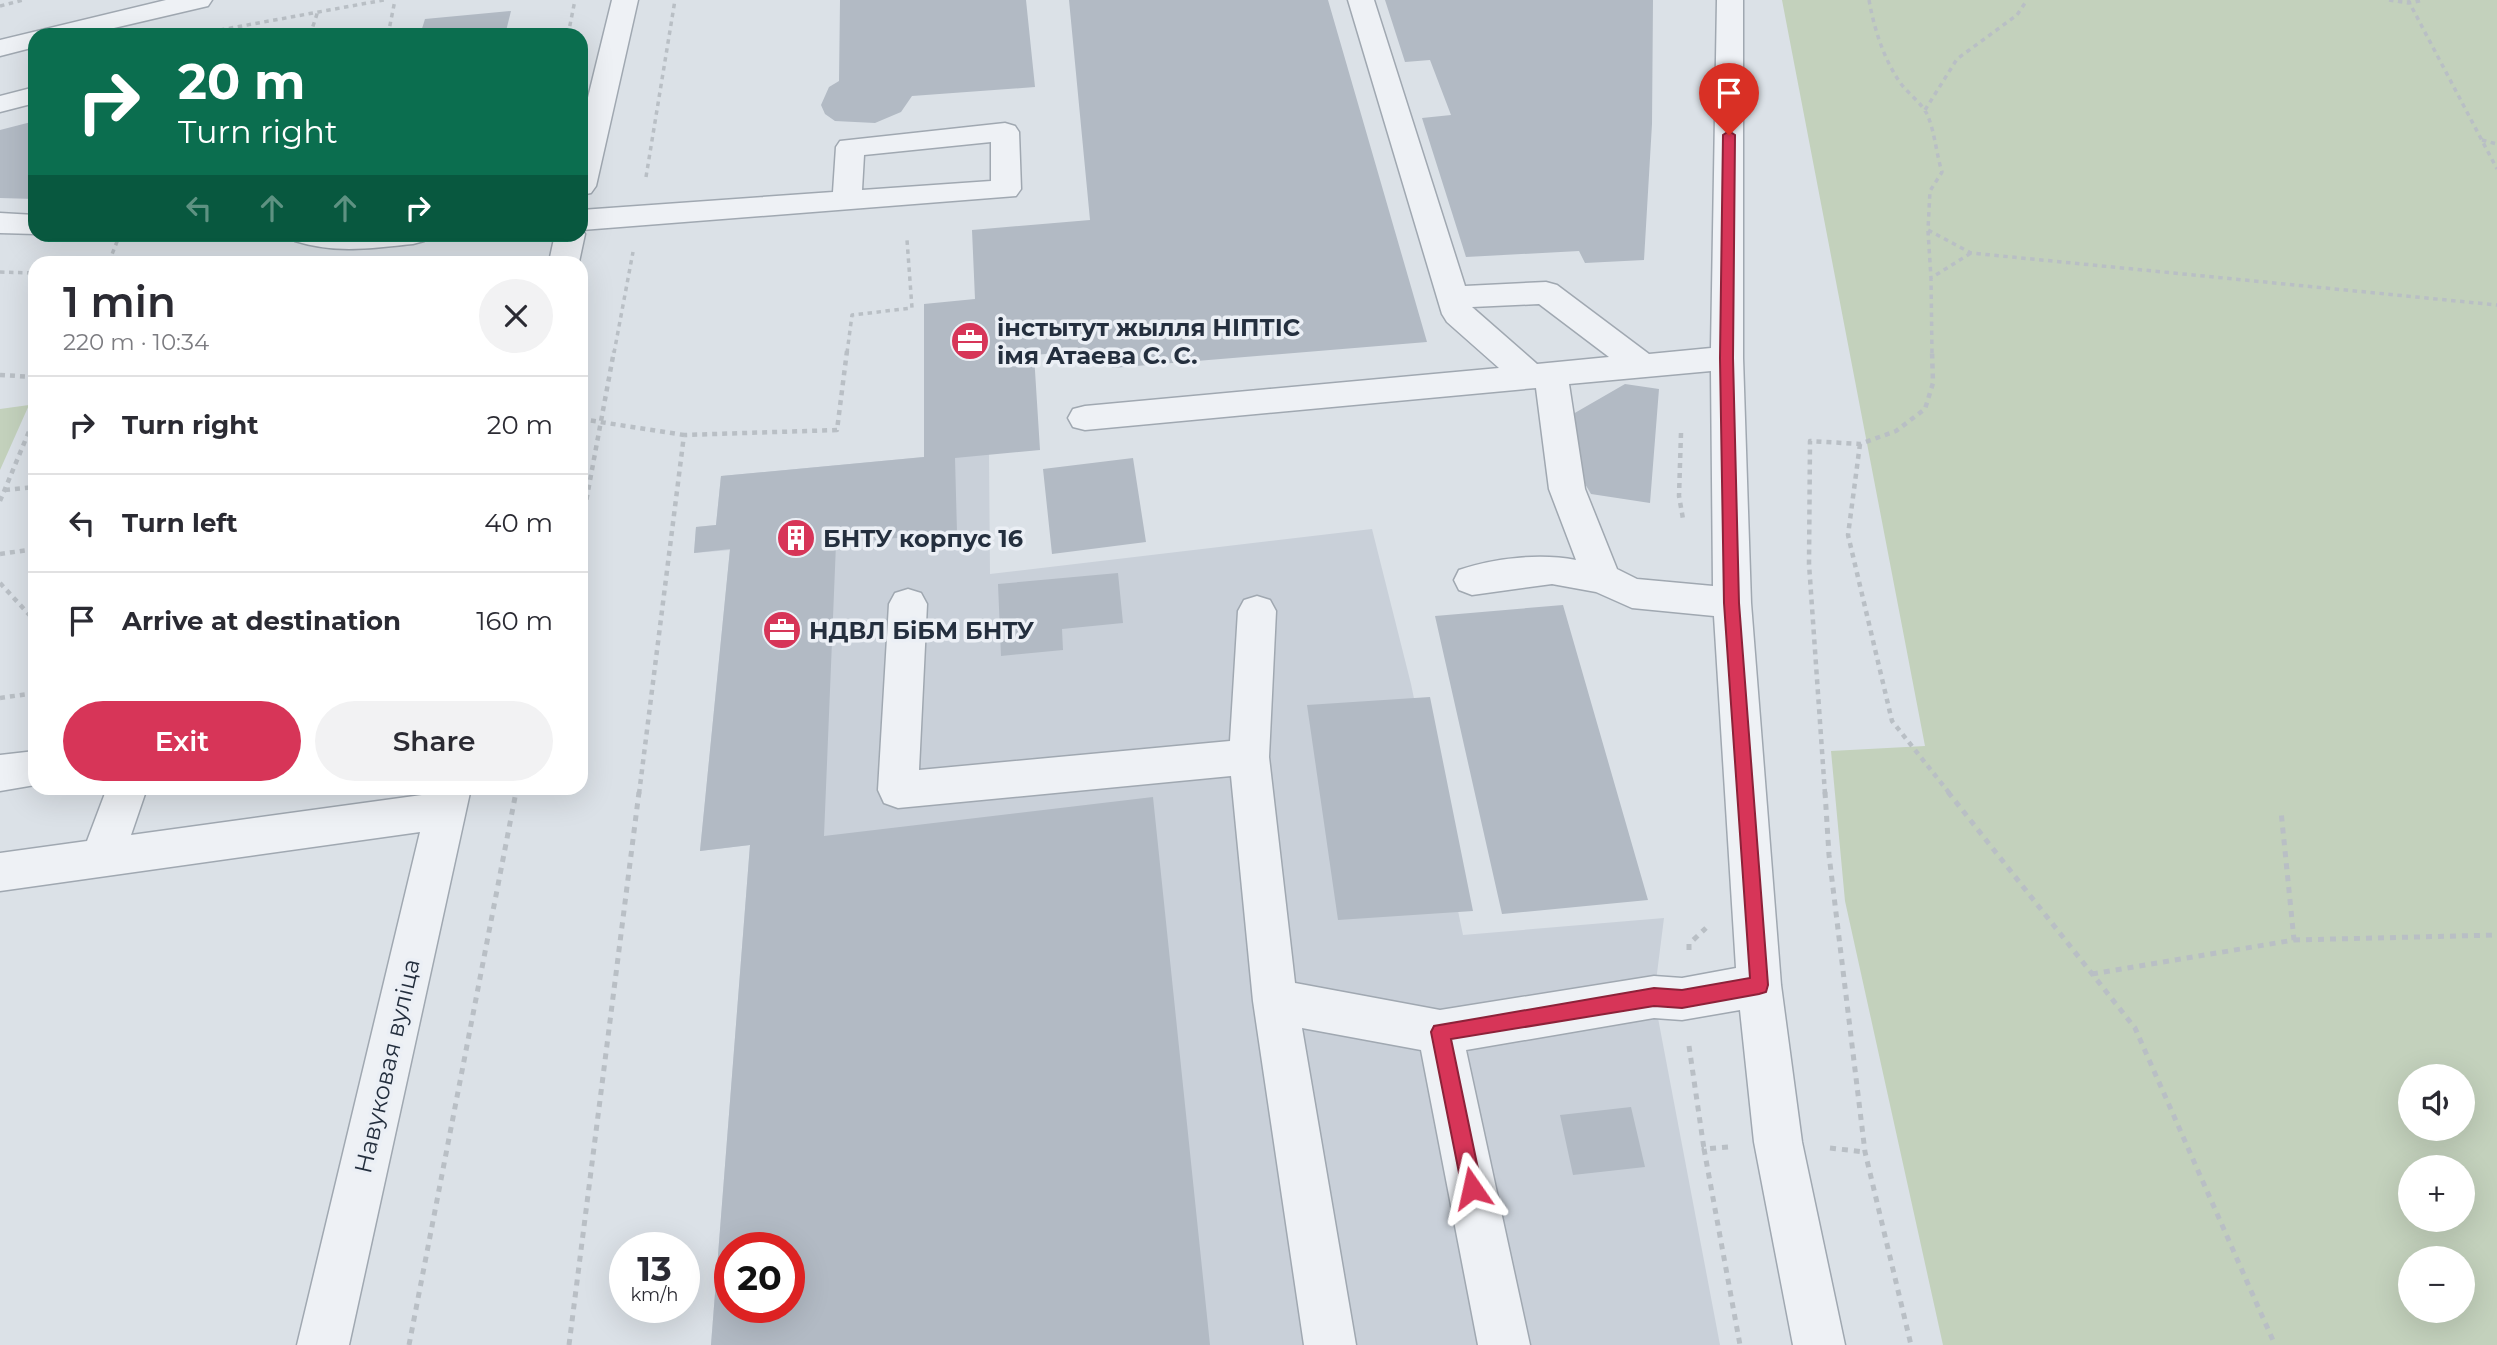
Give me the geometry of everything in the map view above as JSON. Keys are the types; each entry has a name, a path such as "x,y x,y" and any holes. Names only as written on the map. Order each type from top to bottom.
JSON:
{"street":[{"path":"80,28 199,0"},
{"path":"588,156 625,0"},
{"path":"1361,0 1458,314 1540,374 1567,489 1602,579"},
{"path":"1730,0 1727,358 1732,603 1759,985 1778,1142 1819,1345"},
{"path":"0,48 28,41"},
{"path":"0,104 28,97"},
{"path":"588,219 640,214 847,201 1006,189 1004,132 850,147 847,201"},
{"path":"0,223 28,225"},
{"path":"1452,297 1546,293 1643,366"},
{"path":"1084,418 1727,358"},
{"path":"1472,580 1552,570 1602,579 1632,593 1732,603"},
{"path":"908,604 898,790 1249,757"},
{"path":"1257,611 1249,757 1275,1001 1329,1345"},
{"path":"0,773 28,769"},
{"path":"102,857 124,795"},
{"path":"0,872 448,799"},
{"name":"Навуковая вуліца","path":"323,1345 448,799"},
{"path":"1275,1001 1440,1032 1654,997 1682,999 1759,985"},
{"path":"1440,1032 1504,1345"}],"path":[{"path":"0,6 23,0"},
{"path":"232,28 384,0"},
{"path":"389,28 395,0"},
{"path":"569,28 575,0"},
{"path":"588,493 640,214 675,0"},
{"path":"1869,0 1871,17 1900,82 1925,110 1942,172 1935,176 1929,189 1933,383 1924,409 1896,431 1860,444 1810,441 1809,564 1829,855 1865,1152 1911,1345"},
{"path":"1925,110 1957,59 2017,15 2027,0"},
{"path":"2389,0 2424,0"},
{"path":"2409,1 2497,169"},
{"path":"312,28 318,11"},
{"path":"2481,139 2497,144"},
{"path":"1928,230 1971,253 2497,305"},
{"path":"588,419 684,435 837,430 852,315 912,308 908,240"},
{"path":"1931,278 1971,253"},
{"path":"0,272 28,273"},
{"path":"0,375 28,377"},
{"path":"569,1345 684,435"},
{"path":"0,501 28,438"},
{"path":"1860,444 1848,535 1892,721 2135,1028 2275,1345"},
{"path":"5,490 28,487"},
{"path":"0,554 28,550"},
{"path":"0,583 28,613"},
{"path":"0,698 28,693"},
{"path":"409,1345 516,795"},
{"path":"2281,811 2294,940"},
{"path":"2092,974 2294,940 2497,935"}],"shaded area":[{"path":"989,454 990,574 1372,529 1411,684 1463,935 1664,918 1654,997 1720,1345 711,1345 714,1307 714,1323 805,1323 805,1232 720,1232 750,845 700,851 730,550 694,553 696,527 716,525 721,476 924,457"}],"green space":[{"path":"1782,0 2497,0 2497,1345 1943,1345 1845,901 1831,751 1925,746"},
{"path":"28,405 0,470 0,409"}],"building":[{"path":"840,0 1026,0 1035,87 912,96 901,112 875,123 835,121 825,114 821,105 829,87 839,81"},
{"path":"1069,0 1328,0 1427,342 1112,368 1103,349 1034,355 1040,450 955,458 957,532 836,544 824,836 1153,797 1210,1345 711,1345 714,1307 714,1323 805,1323 805,1232 720,1232 750,845 700,851 730,549 694,553 696,527 716,525 721,476 924,457 924,304 975,299 972,230 1090,220"},
{"path":"1385,0 1653,0 1652,124 1644,260 1585,263 1579,251 1466,257 1422,118 1451,115 1430,60 1405,62"},
{"path":"511,11 507,28 422,28 425,19"},
{"path":"28,123 28,199 0,198 0,130"},
{"path":"1625,384 1659,389 1650,503 1591,494 1575,467 1573,414"},
{"path":"1133,458 1146,542 1052,554 1043,469"},
{"path":"1118,573 1123,623 1062,629 1063,650 1001,656 998,584"},
{"path":"1563,605 1648,900 1502,914 1435,616"},
{"path":"1430,697 1473,911 1338,920 1307,705"},
{"path":"1631,1107 1645,1167 1573,1175 1560,1115"}],"place":[{"name":"інстытут жылля НІПТІС імя Атаева С. С.","path":"970,341"},
{"name":"БНТУ корпус 16","path":"796,538"},
{"name":"НДВЛ БіБМ БНТУ","path":"782,630"}],"route":[{"path":"1472,1188 1440,1032 1654,997 1682,999 1759,985 1732,603 1727,358 1729,135"}]}
